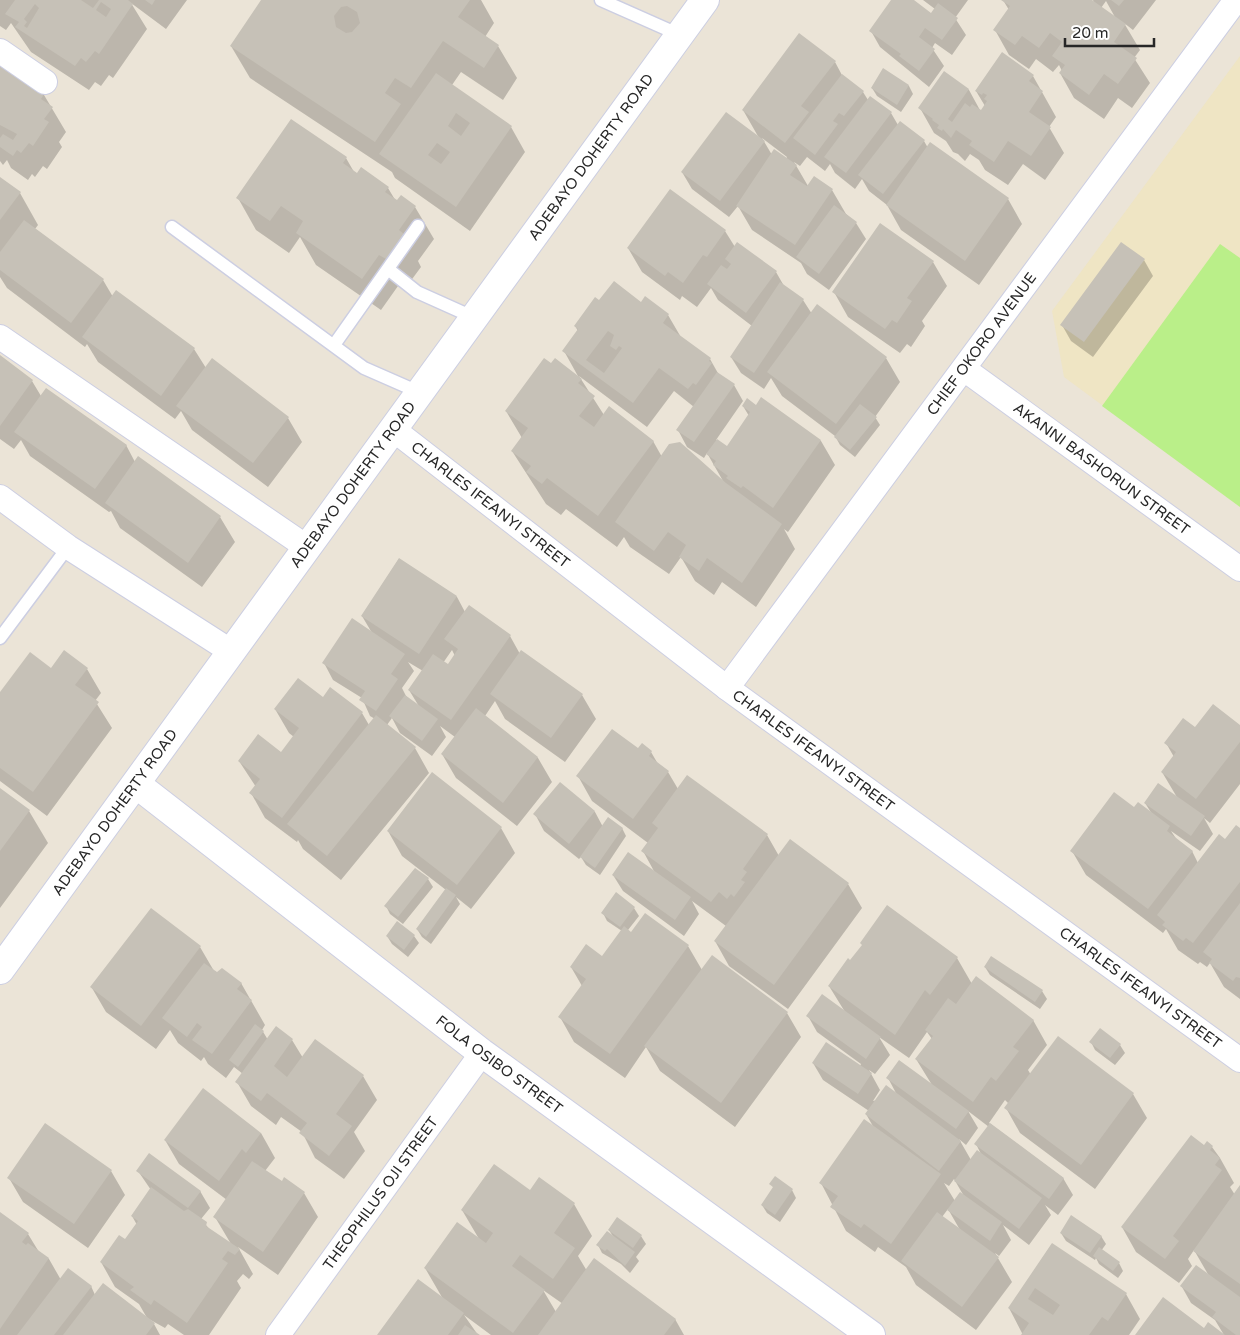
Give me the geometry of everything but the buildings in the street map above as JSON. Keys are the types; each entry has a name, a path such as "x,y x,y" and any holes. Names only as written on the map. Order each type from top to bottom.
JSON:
{"street":[{"name":"ADEBAYO DOHERTY ROAD","path":"0,970 705,0"},
{"name":"CHIEF OKORO AVENUE","path":"727,688 1236,0"},
{"path":"0,51 45,82"},
{"path":"0,338 308,548"},
{"name":"AKANNI BASHORUN STREET","path":"964,369 1240,568"},
{"name":"CHARLES IFEANYI STREET","path":"394,430 727,688 1240,1060"},
{"path":"0,497 68,547 232,652"},
{"name":"FOLA OSIBO STREET","path":"136,784 482,1053 871,1335"},
{"name":"THEOPHILUS OJI STREET","path":"278,1335 482,1053"}],"lane":[{"path":"604,1 680,35"},
{"path":"334,345 418,226"},
{"path":"172,227 364,368 421,393"},
{"path":"388,269 417,292 475,318"},
{"path":"0,638 68,547"}],"shaded area":[{"path":"1240,56 1240,507 1064,377 1052,311"}],"green space":[{"path":"1220,244 1240,258 1240,507 1102,406"}]}
